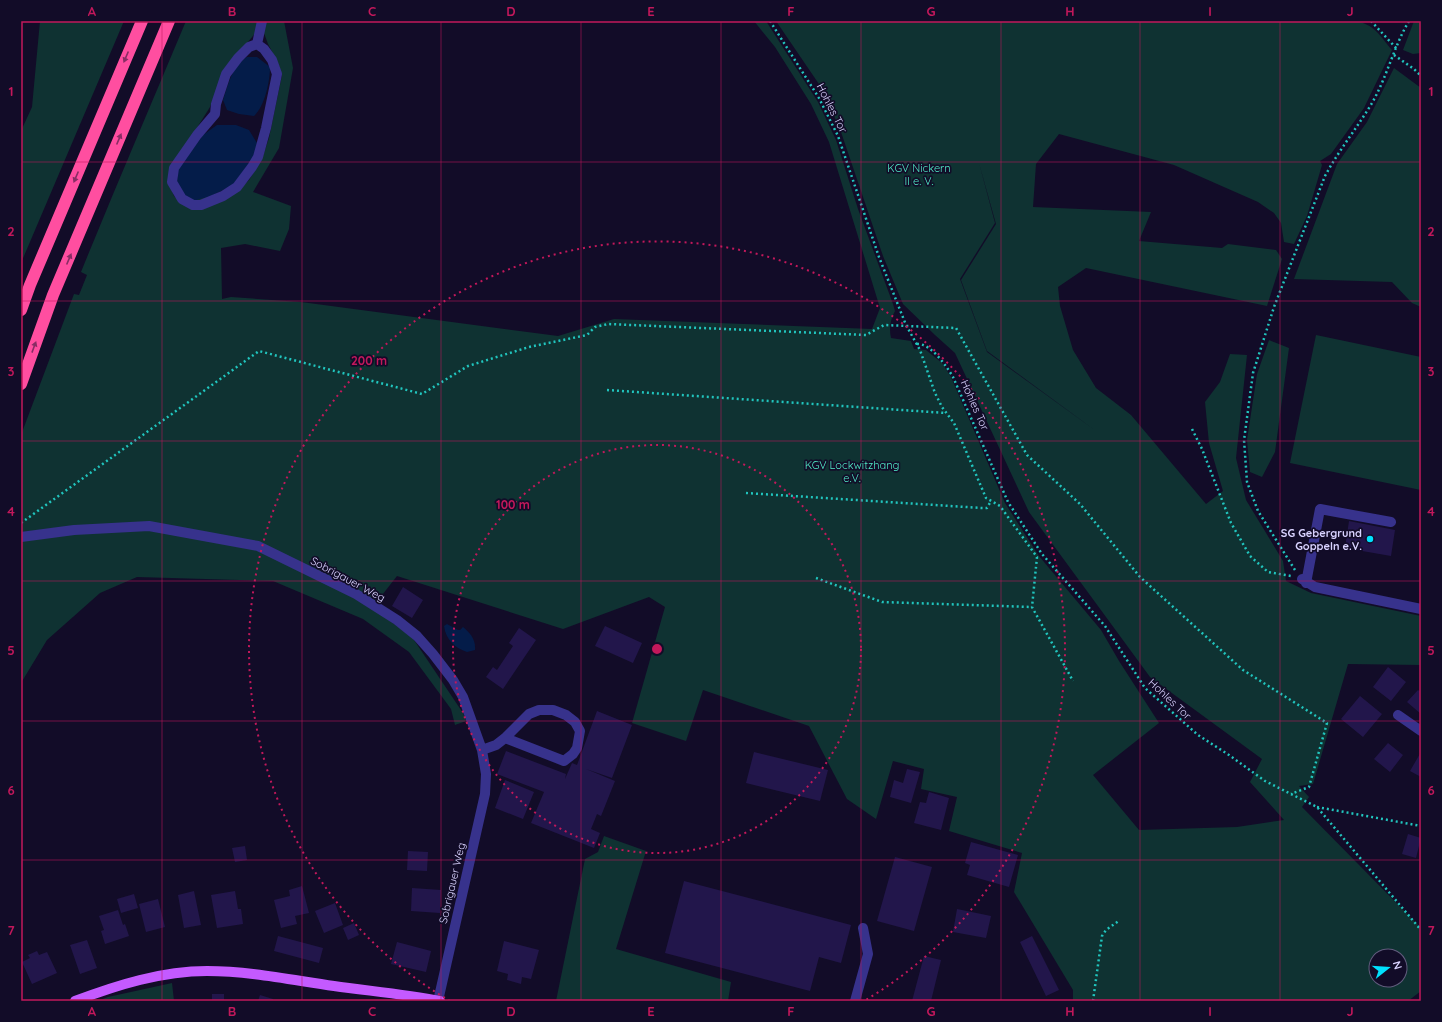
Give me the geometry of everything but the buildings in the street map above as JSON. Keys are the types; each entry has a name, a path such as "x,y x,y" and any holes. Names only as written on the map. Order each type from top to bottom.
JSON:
{"highway":[{"path":"21,310 30,285 142,21"},
{"path":"21,384 54,295 169,21"}],"main road":[{"path":"75,1001 142,979 168,974 206,971 244,973 439,1001"}],"street":[{"path":"257,44 262,21"},
{"path":"257,44 264,49 272,60 277,74 258,157 237,187 210,202 193,206 182,199 172,182 174,168 197,135 215,114 216,104 226,74 238,58 249,47 257,44"},
{"path":"1391,522 1320,509 1303,580 1315,587 1421,609"},
{"name":"Sobrigauer Weg","path":"21,537 74,530 149,526 258,546 356,594 397,620 417,636 453,680 463,697 482,750 486,774 485,794 439,1001"},
{"path":"482,750 496,745 505,738 528,714 539,710 553,710 566,715 575,722 580,731 577,748 574,754 564,761 505,738"},
{"path":"1398,715 1421,732"},
{"path":"855,1001 868,954 863,928"}],"path":[{"name":"Hohles Tor","path":"770,21 819,98 838,136 879,257 906,325 917,344 927,347 943,362 953,377 1008,502 1042,554 1105,626 1145,688 1198,735 1265,780 1316,807"},
{"path":"1371,21 1397,49"},
{"path":"1303,580 1258,512 1247,482 1244,440 1253,373 1274,307 1325,176 1334,158 1372,103 1409,21"},
{"path":"1394,55 1414,69 1421,76"},
{"path":"21,523 260,351 422,394 468,366 529,347 587,335 595,327 608,324 866,336 884,325 956,328 1027,455 1080,504 1140,577 1243,670 1327,723 1309,787 1291,794"},
{"path":"917,344 935,392 946,413 954,423 986,498 1000,506 1037,557 1032,607 1073,681"},
{"path":"607,390 946,413"},
{"path":"1192,429 1202,449 1231,524 1250,556 1268,572 1303,580"},
{"path":"746,493 982,508 987,508 991,501"},
{"path":"1037,557 1042,554"},
{"path":"816,578 882,602 1032,607"},
{"path":"1316,807 1421,826"},
{"path":"1316,807 1421,930"},
{"path":"1093,1001 1102,936 1106,930 1120,920"}],"green space":[{"path":"40,21 124,21 21,263 21,131 32,107"},
{"path":"186,21 260,21 257,31 223,72 210,107 195,131 169,183 174,196 179,201 239,190 249,180 262,159 269,138 282,75 264,33 266,21 284,21 293,68 279,148 253,192 291,206 289,229 280,251 245,244 221,248 222,299 231,297 301,302 558,336 614,319 872,329 880,308 829,142 811,104 775,47 754,21 766,21 818,102 836,140 858,209 895,311 890,324 891,338 911,341 914,349 926,350 942,363 951,377 1005,503 1039,556 1101,630 1159,723 1093,775 1139,830 1237,827 1284,820 1250,782 1262,759 1150,677 1029,512 955,353 903,304 883,256 841,132 823,90 776,21 1354,21 1361,22 1372,28 1380,35 1392,50 1364,108 1331,154 1320,161 1322,165 1307,216 1294,244 1284,242 1281,223 1274,213 1258,202 1174,165 1059,134 1036,164 1033,207 1151,212 1139,241 1222,248 1228,244 1276,250 1282,259 1267,306 1086,268 1058,287 1060,306 1073,350 1096,388 1131,415 1206,504 1223,491 1209,443 1205,402 1220,382 1230,354 1247,355 1236,458 1246,500 1283,561 1286,581 1311,593 1421,616 1421,665 1348,664 1313,784 1299,786 1309,797 1302,807 1421,928 1421,991 1408,1001 1073,1001 1073,990 1014,892 1022,853 949,831 957,797 921,789 924,769 893,761 876,819 847,799 809,726 703,690 686,741 632,723 665,607 649,597 563,629 397,576 372,608 412,637 463,713 466,721 455,725 451,709 409,652 363,619 273,581 137,577 100,593 47,640 21,683 21,435 74,294 79,295 87,275 81,272","holes":["979,163 996,224 961,280 987,351 1096,431 987,352 960,279 995,223"]},
{"path":"1414,21 1421,21 1421,53 1413,54 1403,50"},
{"path":"1394,68 1421,88 1421,307 1412,303 1392,282 1294,279 1337,164 1367,122"},
{"path":"1316,335 1421,357 1421,490 1290,463"},
{"path":"1269,340 1289,348 1275,452 1262,477 1250,472 1247,440 1257,374"},
{"path":"604,836 646,851 616,949 731,982 728,1001 556,1001 585,859 598,852"},
{"path":"172,983 174,1001 97,1001 108,997"}],"water":[{"path":"247,57 257,57 270,67 264,100 258,112 254,116 239,114 227,110 223,100 234,71"},
{"path":"217,125 236,125 249,130 257,143 254,156 233,185 211,196 193,201 186,197 177,183 178,169 203,135"},
{"path":"447,624 458,630 463,627 466,629 473,639 475,650 467,652 455,646 445,631 444,626"}],"place":[{"name":"SG Gebergrund Goppeln e.V.","path":"1370,539"}],"park label":[{"name":"KGV Nickern II e. V.","path":"919,174"},
{"name":"KGV Lockwitzhang e.V.","path":"852,471"}]}
